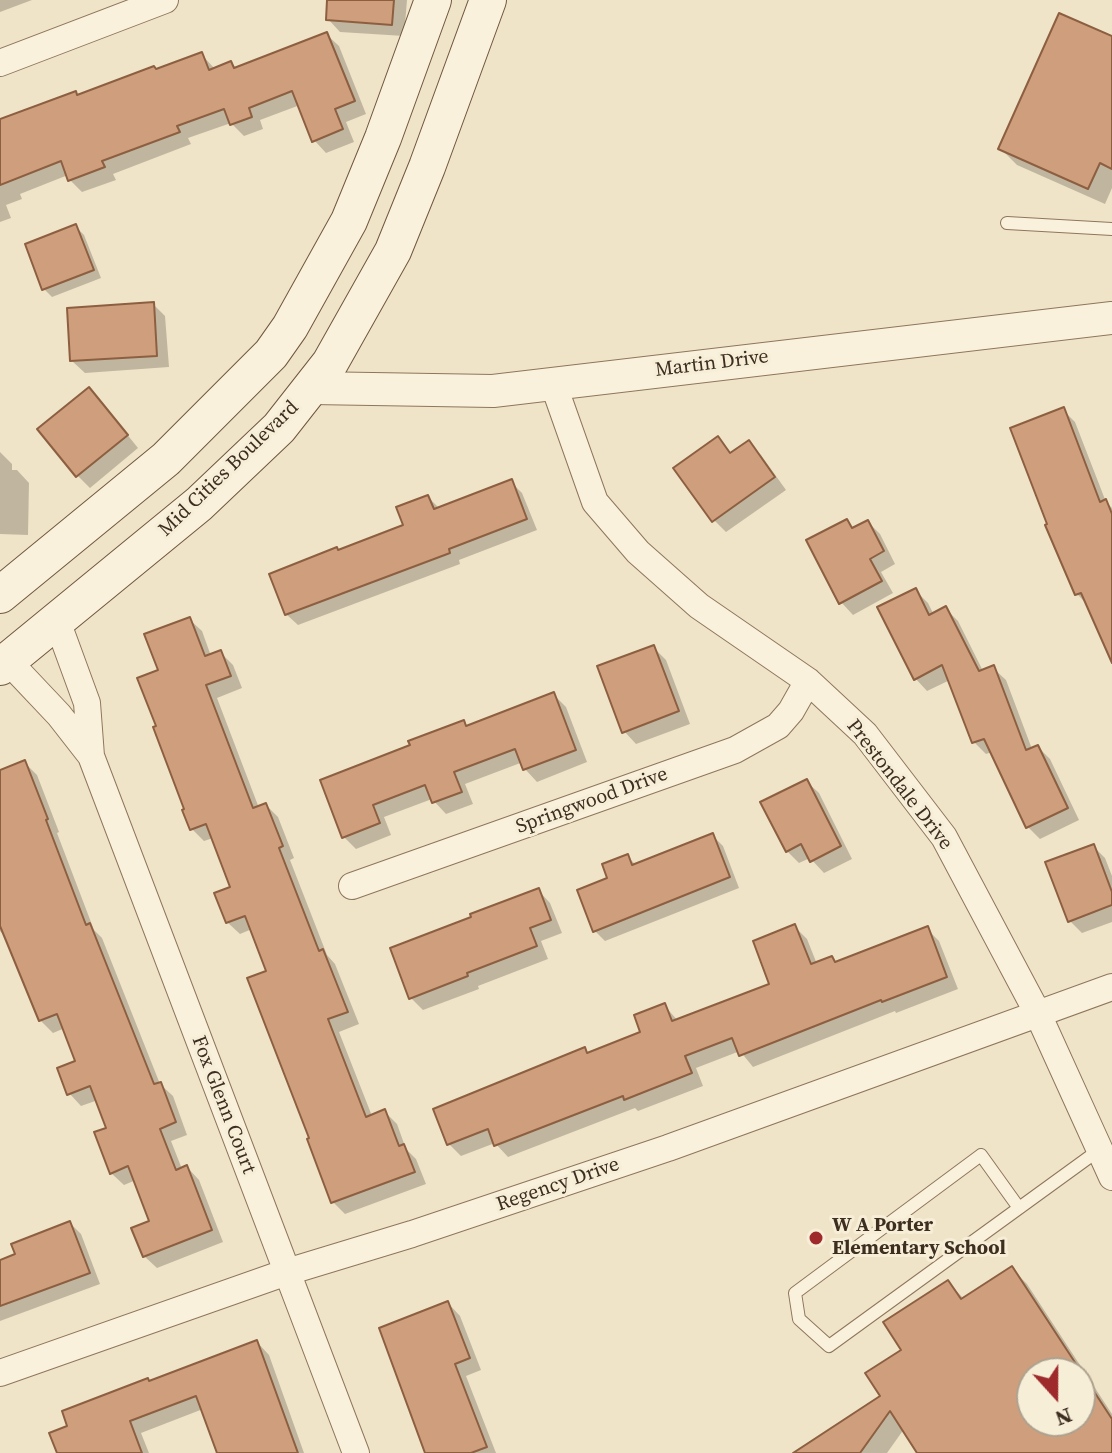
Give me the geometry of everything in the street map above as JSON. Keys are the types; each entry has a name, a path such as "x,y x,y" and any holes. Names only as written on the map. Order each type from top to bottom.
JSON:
{"main road":[{"path":"0,595 166,459 271,354 290,327 349,221 433,0"},
{"name":"Mid Cities Boulevard","path":"4,664 199,504 279,428 312,388 330,363 393,251 488,0"},
{"path":"312,388 306,370 307,347 311,331 363,238 360,193"}],"street":[{"path":"0,63 165,0"},
{"name":"Martin Drive","path":"312,388 493,391 1112,318"},
{"name":"Prestondale Drive","path":"553,383 595,502 638,552 699,606 808,681 865,734 944,837 1038,1014 1112,1177"},
{"name":"Fox Glenn Court","path":"57,621 87,703 91,756 356,1453"},
{"name":"Fox Glenn Court","path":"4,664 59,715 91,756"},
{"name":"Springwood Drive","path":"352,886 735,750 778,726 791,711 808,681"},
{"name":"Regency Drive","path":"0,1373 287,1272 412,1234 668,1148 1112,987"}],"lane":[{"path":"1007,223 1112,229"},
{"path":"1019,1208 981,1155 795,1293 799,1319 829,1346 1099,1150"}],"building":[{"path":"327,0 394,0 392,25 326,20"},
{"path":"1059,13 1112,36 1112,169 1100,163 1088,189 998,149"},
{"path":"327,32 355,101 335,109 343,129 312,142 292,91 249,108 252,117 230,125 224,109 177,126 180,132 102,161 105,167 68,181 61,161 0,185 0,119 76,91 77,95 202,52 209,70 231,61 234,68"},
{"path":"76,224 94,270 42,290 25,244"},
{"path":"154,302 157,356 70,361 67,308"},
{"path":"89,387 128,435 76,477 37,429"},
{"path":"1064,407 1100,502 1106,499 1112,514 1112,663 1081,593 1075,595 1045,525 1010,428"},
{"path":"718,436 730,453 749,440 775,477 712,522 673,468"},
{"path":"512,479 527,519 449,549 450,553 285,615 269,574 403,525 396,507 428,495 434,509"},
{"path":"847,519 852,528 868,520 884,551 870,559 882,581 839,604 806,540"},
{"path":"916,588 929,615 946,606 979,671 994,665 1026,750 1038,745 1068,808 1026,828 984,739 972,743 942,665 914,680 877,607"},
{"path":"190,617 205,656 221,650 231,676 206,685 253,808 266,803 283,846 279,848 319,951 323,949 348,1012 328,1019 366,1117 385,1109 399,1146 404,1144 415,1172 331,1203 247,978 266,971 245,916 226,923 214,893 230,887 206,824 190,830 137,678 158,670 144,634"},
{"path":"654,645 679,711 622,733 597,666"},
{"path":"554,692 576,750 523,770 515,749 454,772 462,792 432,803 425,785 373,805 380,823 342,838 320,780 410,745 408,741 464,720 466,726"},
{"path":"25,760 86,925 90,923 154,1084 161,1082 176,1122 160,1129 176,1170 187,1165 212,1230 143,1257 131,1228 149,1221 128,1166 110,1174 94,1132 106,1128 90,1086 67,1095 57,1068 75,1061 57,1014 39,1021 0,926 0,770"},
{"path":"807,779 841,846 810,862 801,844 786,852 760,802"},
{"path":"713,833 730,877 593,932 577,890 607,878 602,864 628,854 632,865"},
{"path":"1094,844 1112,892 1112,905 1068,922 1045,862"},
{"path":"539,888 551,920 530,928 537,946 409,999 390,948"},
{"path":"795,924 811,964 832,956 835,962 928,926 947,977 739,1056 732,1038 685,1056 692,1073 494,1146 488,1129 447,1145 433,1109 585,1047 587,1053 640,1032 634,1015 665,1003 672,1021 769,984 753,941"},
{"path":"70,1221 90,1273 0,1306 0,1260 15,1254 11,1244"},
{"path":"1012,1266 1071,1357 1016,1357 1016,1437 1096,1437 1096,1395 1112,1419 1112,1453 917,1453 890,1411 860,1453 793,1453 880,1396 865,1373 901,1350 883,1322 948,1280 961,1299"},
{"path":"448,1301 470,1358 455,1364 487,1447 471,1453 425,1453 379,1328"},
{"path":"257,1340 298,1453 217,1453 196,1396 130,1421 142,1453 57,1453 49,1433 67,1426 62,1411"}],"place":[{"name":"W A Porter Elementary School","path":"816,1238"}]}
